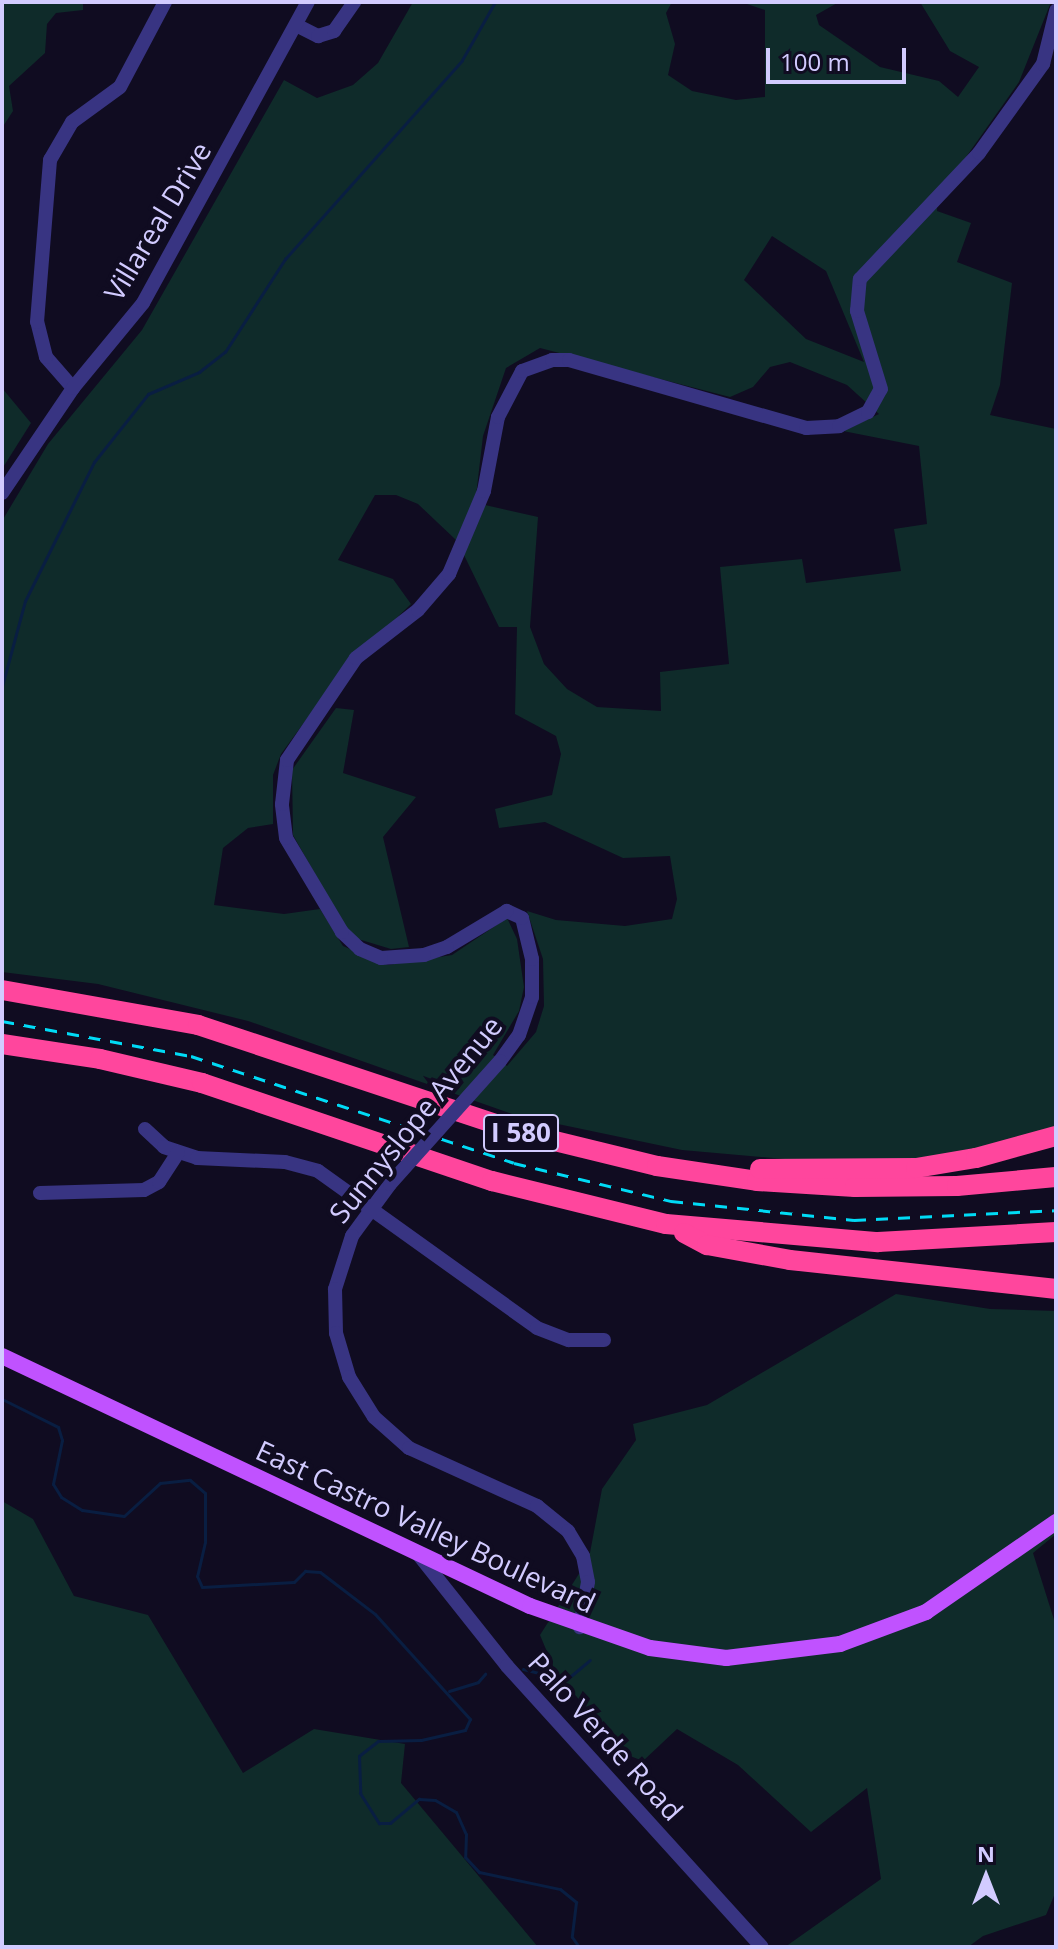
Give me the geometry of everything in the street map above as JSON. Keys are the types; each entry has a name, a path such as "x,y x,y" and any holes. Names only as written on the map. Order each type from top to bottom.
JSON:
{"highway":[{"name":"I 580","path":"2,990 198,1025 522,1133 657,1166 777,1183 876,1188 1056,1177"},
{"name":"I 580","path":"2,1044 100,1059 202,1083 511,1187 666,1224 854,1242 1056,1232"},
{"path":"657,1166 902,1169 976,1158 1056,1136"},
{"path":"666,1224 707,1245 753,1254 1056,1289"}],"main road":[{"name":"East Castro Valley Boulevard","path":"2,1356 418,1554 580,1627 650,1648 726,1658 840,1644 926,1612 1056,1522"}],"street":[{"path":"73,388 46,357 37,322 50,160 72,122 120,87 165,2"},
{"name":"Villareal Drive","path":"2,493 73,388 143,303 308,2"},
{"path":"296,25 318,36 334,31 354,2"},
{"name":"Sunnyslope Avenue","path":"580,1627 588,1582 583,1556 568,1531 537,1506 409,1448 374,1417 349,1377 336,1333 335,1289 346,1248 372,1205 500,1061 519,1035 533,991 522,918 507,911 447,947 424,955 381,958 360,949 342,932 286,838 282,804 287,760 356,658 418,610 449,574 484,491 498,417 522,371 552,360 569,360 806,428 839,426 868,412 881,389 857,311 860,279 979,153 1043,64 1056,11"},
{"path":"145,1129 178,1153 217,1161 297,1164 328,1176 372,1205 537,1328 569,1340 604,1340"},
{"path":"40,1193 144,1190 159,1182 178,1153"},
{"name":"Palo Verde Road","path":"418,1554 507,1666 762,1947"}],"green space":[{"path":"2,2 83,2 83,10 56,13 47,24 45,53 9,86 13,111 2,128"},
{"path":"413,2 672,2 666,13 675,44 668,75 692,91 736,100 765,97 765,10 741,2 839,2 816,15 819,25 880,67 939,81 958,97 979,67 950,51 920,2 1051,2 1019,82 937,198 937,211 971,223 957,262 1012,283 1000,385 990,415 1056,429 1056,1127 927,1161 841,1164 682,1150 515,1115 248,1021 98,984 2,972 2,521 48,444 142,330 284,80 317,98 353,85 378,63","holes":["772,236 826,271 864,362 806,339 744,280","540,348 730,397 753,387 770,367 790,362 847,385 879,414 843,431 919,446 927,524 894,529 901,571 806,583 802,559 720,567 729,664 660,672 661,711 597,707 567,689 544,664 530,627 538,517 485,505 463,553 499,627 517,627 515,714 556,736 561,754 552,795 495,809 499,828 545,822 623,858 670,856 677,899 672,919 625,926 556,920 527,911 543,959 544,1006 536,1032 507,1066 493,1055 519,1011 524,987 517,939 507,918 452,955 388,965 343,946 320,909 284,914 214,905 223,848 248,828 273,824 273,775 281,754 341,672 411,604 393,579 338,560 375,495 396,495 418,504 456,540 476,496 483,436 506,368"]},
{"path":"2,388 31,423 2,469"},
{"path":"336,708 354,710 343,773 416,797 383,837 409,947 391,949 358,939 345,927 293,835 292,770"},
{"path":"896,1294 990,1309 1056,1311 1056,1534 1033,1553 1056,1626 1056,1891 1046,1915 983,1936 968,1947 785,1947 881,1879 867,1788 811,1832 738,1765 677,1729 643,1761 625,1754 555,1671 540,1635 589,1558 602,1489 636,1440 633,1424 707,1405"},
{"path":"2,1501 33,1519 74,1596 148,1615 243,1773 314,1729 405,1744 401,1783 538,1947 2,1947"}],"waterway":[{"path":"2,686 25,601 94,462 148,394 199,372 225,352 285,259 462,60 495,2"},
{"path":"2,1399 58,1427 62,1440 53,1484 61,1497 82,1510 124,1516 160,1483 190,1480 205,1493 205,1542 197,1576 202,1587 294,1582 305,1571 320,1572 375,1614 470,1719 465,1730 421,1740 378,1741 359,1756 360,1793 379,1823 390,1823 419,1799 435,1800 456,1812 466,1834 465,1857 479,1872 560,1889 576,1902 572,1937 579,1947"},
{"path":"523,1669 566,1680 590,1660"},
{"path":"449,1691 478,1682 485,1674"}],"railway":[{"path":"2,1021 191,1056 514,1163 671,1201 854,1220 1056,1210"}]}
